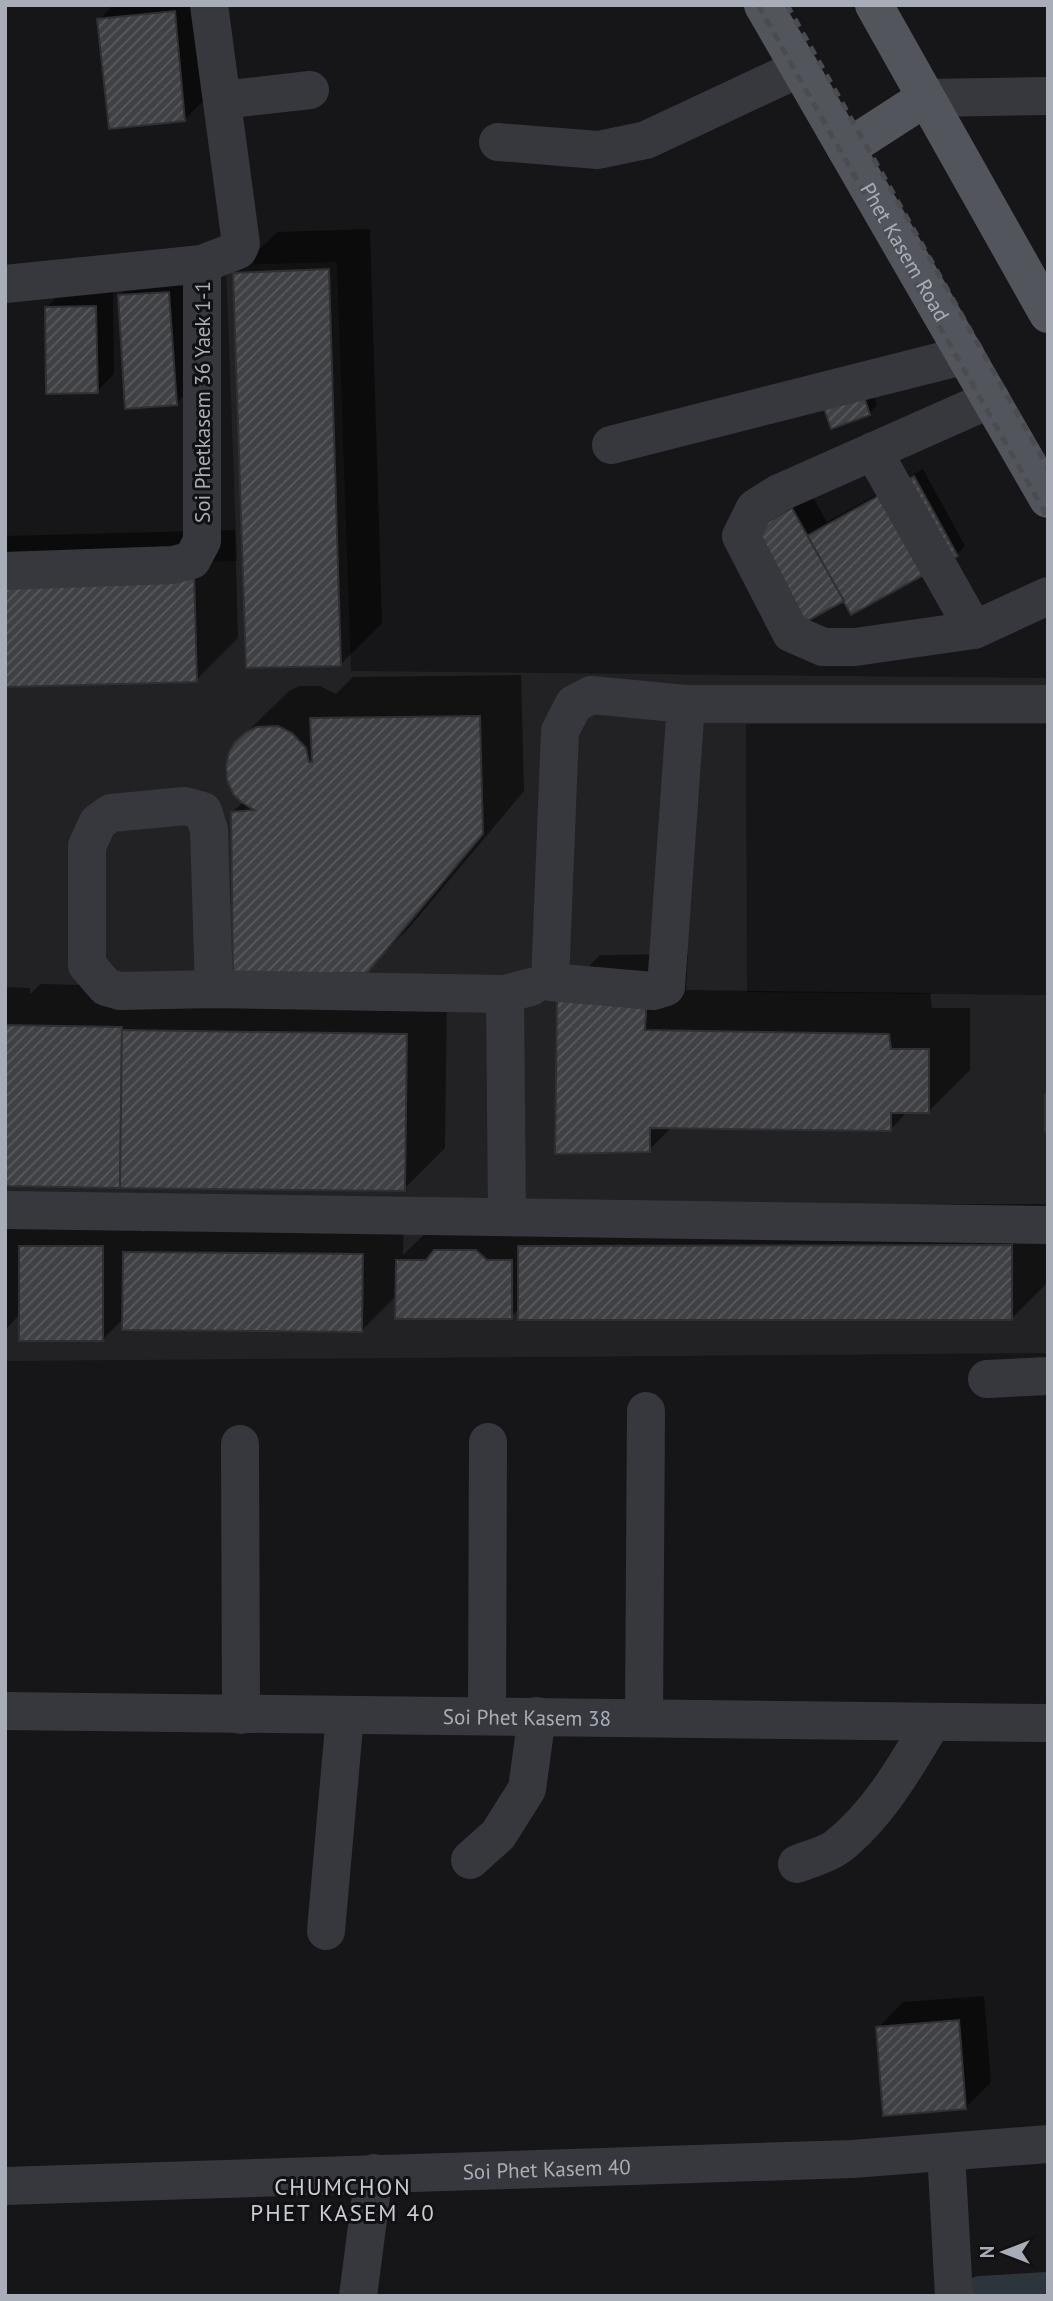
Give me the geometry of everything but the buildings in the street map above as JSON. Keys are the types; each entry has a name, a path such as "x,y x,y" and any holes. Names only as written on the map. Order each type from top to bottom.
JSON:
{"main road":[{"name":"Phet Kasem Road","path":"763,5 1048,499"},
{"path":"874,5 1048,314"},
{"path":"846,149 925,98"}],"street":[{"path":"5,284 202,264 239,250 241,244 209,5"},
{"path":"498,142 598,150 646,140 800,68"},
{"path":"222,100 310,90"},
{"path":"925,98 1048,96"},
{"name":"Soi Phetkasem 36 Yaek 1-1","path":"5,571 173,565 192,559 202,541 202,264"},
{"path":"611,445 966,355"},
{"path":"991,399 779,493 755,508 741,536 791,633 824,647 855,647 974,630 1048,596"},
{"path":"873,452 974,630"},
{"path":"550,982 560,732 574,704 592,695 686,704 1048,704"},
{"path":"214,989 209,830 203,811 185,806 111,813 98,822 87,846 87,965 106,987 120,991 214,989 505,994 550,982 653,991 666,987 686,704"},
{"path":"505,994 507,1217"},
{"path":"5,1210 1048,1225"},
{"path":"987,1379 1048,1377"},
{"path":"644,1718 646,1411"},
{"path":"487,1715 488,1442"},
{"path":"240,1444 241,1715"},
{"name":"Soi Phet Kasem 38","path":"5,1711 1048,1723"},
{"path":"326,1931 345,1715"},
{"path":"470,1860 498,1835 527,1789 537,1716"},
{"path":"797,1864 835,1849 864,1822 902,1772 932,1722"},
{"name":"Soi Phet Kasem 40","path":"5,2186 852,2159 1048,2144"},
{"path":"946,2152 954,2292"},
{"path":"358,2296 374,2173"}],"shaded area":[{"path":"337,262 351,671 1048,678 1048,724 746,724 747,992 1048,995 1048,1353 5,1361 5,567 237,561 226,265"}],"waterway":[{"path":"981,2296 1048,2292"}],"railway":[{"path":"758,5 1048,518"},
{"path":"787,5 1048,468"}],"district":[{"name":"CHUMCHON PHET KASEM 40","path":"343,2199"}]}
